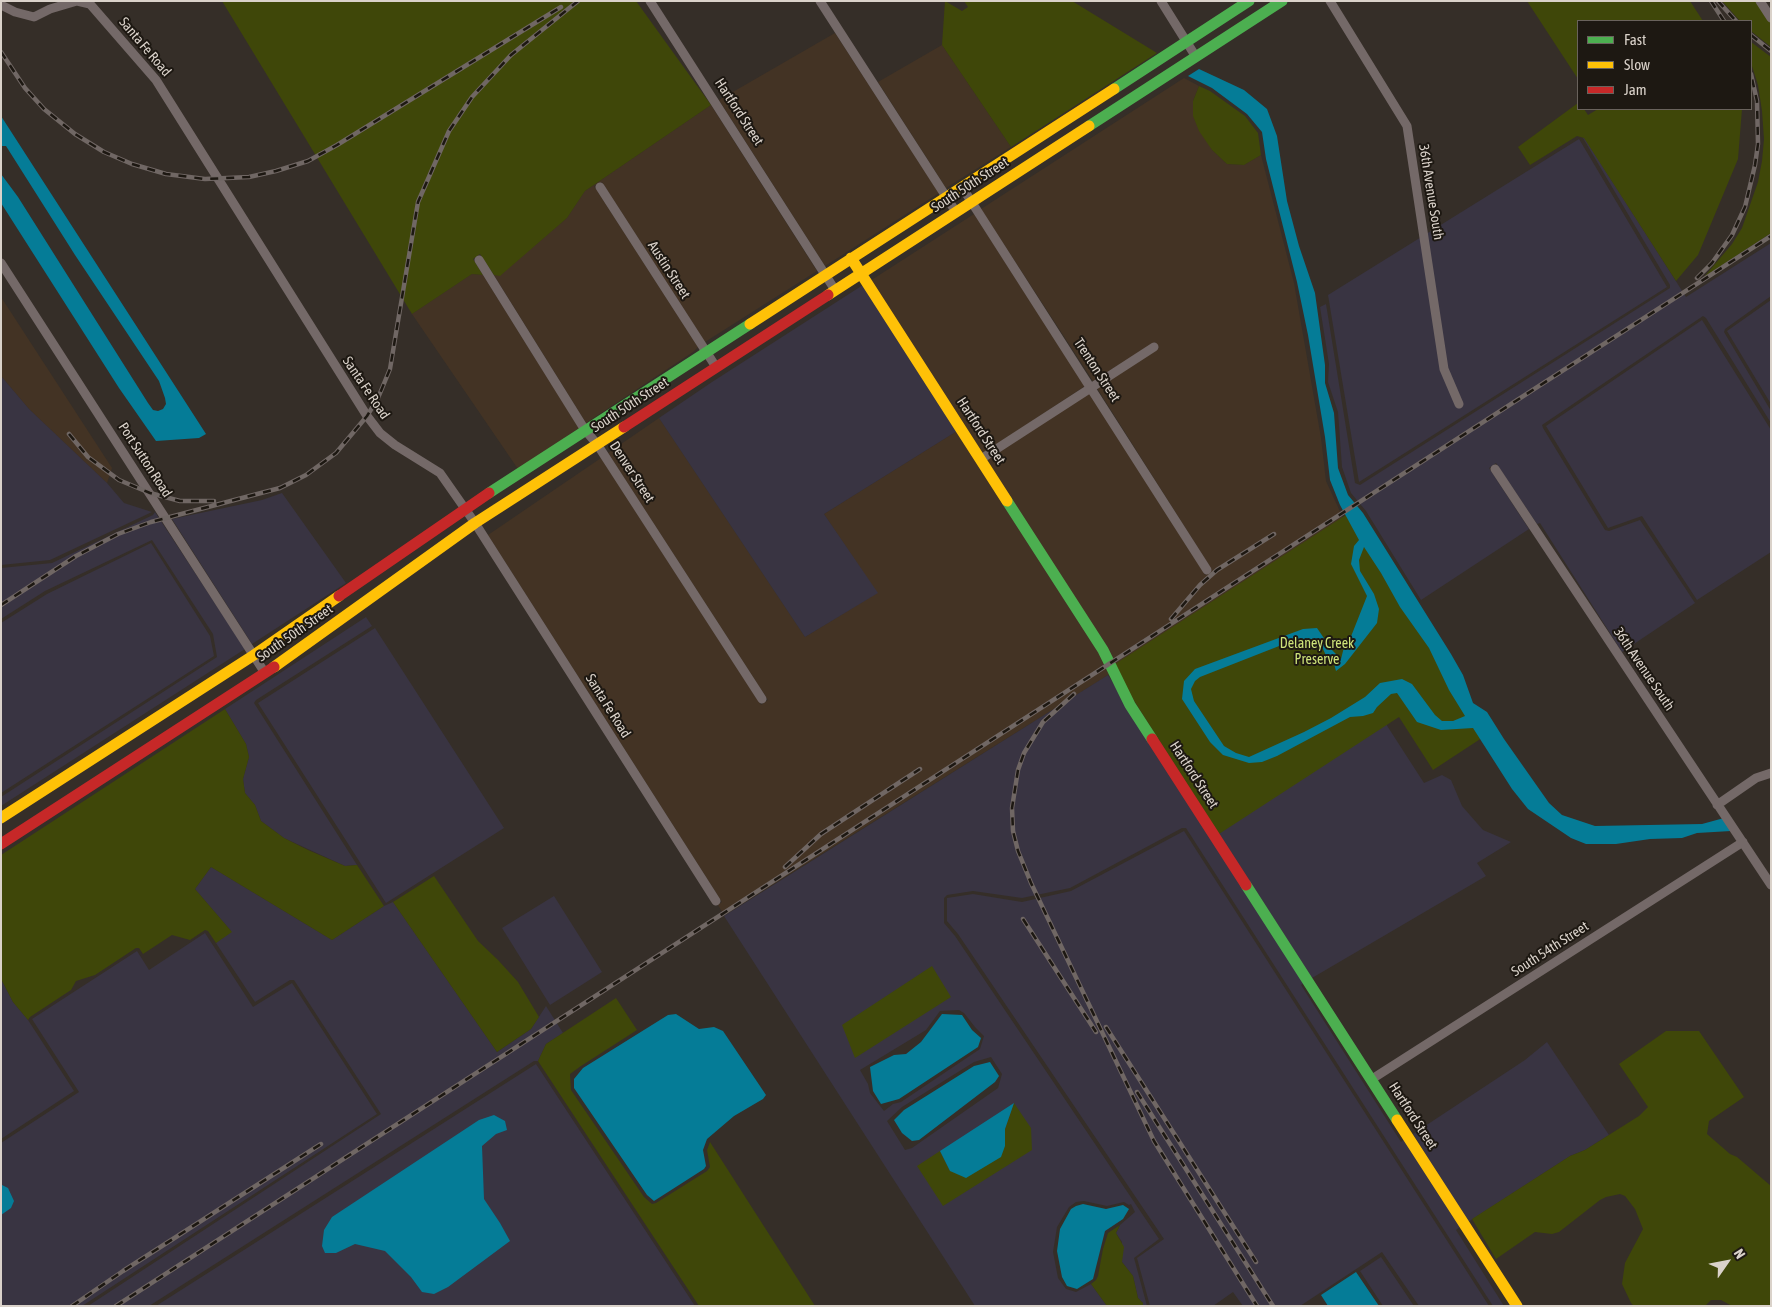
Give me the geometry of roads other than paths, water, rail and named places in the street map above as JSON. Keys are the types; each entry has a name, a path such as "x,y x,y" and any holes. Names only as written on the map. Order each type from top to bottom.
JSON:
{"main road":[{"name":"South 50th Street","path":"1,818 254,655 465,508 1249,1"},
{"name":"South 50th Street","path":"1,844 265,673 475,523 1282,1"},
{"name":"Hartford Street","path":"851,258 1103,650 1130,705 1372,1079 1516,1306"}],"street":[{"name":"Santa Fe Road","path":"1,5 15,12 34,16 77,1 90,4 156,80 220,179 341,376 380,433 395,445 440,473 465,508 716,902"},
{"name":"Hartford Street","path":"650,1 835,290"},
{"path":"820,1 956,212"},
{"path":"1161,1 1196,57"},
{"name":"36th Avenue South","path":"1330,1 1407,126 1444,369 1459,404"},
{"path":"1760,1 1771,18"},
{"path":"1067,119 1076,134"},
{"name":"Austin Street","path":"600,187 716,367"},
{"name":"Trenton Street","path":"962,187 1207,570"},
{"name":"Denver Street","path":"479,260 585,430 597,444 762,699"},
{"name":"Port Sutton Road","path":"1,263 265,673"},
{"path":"981,459 1154,347"},
{"name":"36th Avenue South","path":"1495,469 1771,885"},
{"path":"1717,805 1756,778 1771,773"},
{"name":"South 54th Street","path":"1372,1079 1743,842"}],"water":[{"path":"1199,69 1244,90 1267,109 1277,136 1287,201 1299,246 1315,293 1325,365 1325,383 1334,413 1338,468 1348,495 1363,513 1451,654 1463,675 1473,703 1487,712 1549,803 1562,815 1595,826 1702,824 1724,818 1731,831 1697,833 1682,838 1650,839 1616,844 1586,844 1571,838 1528,809 1512,789 1473,728 1441,730 1417,722 1397,693 1391,694 1373,713 1350,717 1262,762 1249,763 1223,755 1210,742 1182,699 1184,681 1195,669 1303,629 1317,628 1332,650 1341,659 1344,647 1350,639 1367,596 1351,564 1354,546 1359,540 1340,505 1330,480 1325,437 1308,335 1297,282 1266,159 1262,132 1247,114 1212,88 1188,76","holes":["1364,547 1400,607 1429,648 1449,690 1465,716 1453,721 1442,721 1435,715 1412,684 1402,679 1380,683 1365,697 1331,718 1249,757 1236,753 1224,746 1194,701 1191,689 1195,681 1200,677 1297,639 1313,639 1320,642 1327,658 1334,664 1336,671 1345,664 1377,623 1379,609 1374,594 1360,571 1359,560"]},
{"path":"1,116 206,434 199,438 156,441 119,388 1,203 1,174 18,197 153,410 163,409 166,404 159,381 75,255 6,146 1,146"},
{"path":"676,1014 699,1029 714,1027 723,1031 766,1095 763,1099 734,1116 707,1139 703,1150 706,1166 704,1169 654,1201 647,1195 574,1088 574,1079 583,1068 668,1015"},
{"path":"942,1014 962,1015 972,1030 981,1038 978,1047 899,1099 881,1104 873,1091 870,1067 894,1055 906,1054 921,1042"},
{"path":"990,1062 999,1076 995,1082 919,1140 912,1141 902,1133 894,1120 904,1110 974,1066"},
{"path":"1014,1103 1005,1129 1005,1146 1001,1157 966,1178 950,1171 940,1151"},
{"path":"494,1115 505,1121 507,1130 496,1134 482,1146 484,1199 510,1241 448,1287 434,1294 422,1292 411,1277 385,1251 355,1244 336,1253 325,1253 322,1246 324,1230 332,1217 479,1120"},
{"path":"2,1185 8,1188 14,1201 11,1208 1,1215"},
{"path":"1083,1204 1106,1209 1123,1205 1129,1209 1123,1219 1105,1231 1093,1279 1077,1289 1067,1286 1062,1277 1057,1251 1060,1229 1071,1209"},
{"path":"1356,1272 1379,1306 1328,1306 1321,1295"}],"railway":[{"path":"1,605 76,556 118,534 151,522 280,488 306,475 336,453 367,416 378,398 390,369 418,202 449,131 472,97 511,55 578,1"},
{"path":"1711,1 1723,20"},
{"path":"1718,1 1735,20"},
{"path":"1,52 25,88 44,109 75,134 104,152 132,164 166,174 205,179 249,177 308,161 561,7"},
{"path":"1752,36 1771,51"},
{"path":"1697,278 1712,263 1732,235 1745,207 1758,144 1757,101 1752,78"},
{"path":"116,1306 1771,236"},
{"path":"69,434 88,457 119,480 150,493 180,501 214,501"},
{"path":"1171,619 1200,585 1217,570 1274,534"},
{"path":"1074,694 1043,722 1024,753 1018,770 1012,808 1013,831 1018,851 1031,883 1154,1141 1257,1306"},
{"path":"785,867 821,834 920,769"},
{"path":"1023,919 1096,1032"},
{"path":"1106,1027 1256,1262"},
{"path":"1137,1092 1273,1306"},
{"path":"72,1306 123,1271 321,1144"}],"park label":[{"name":"Delaney Creek Preserve","path":"1317,652"}]}
